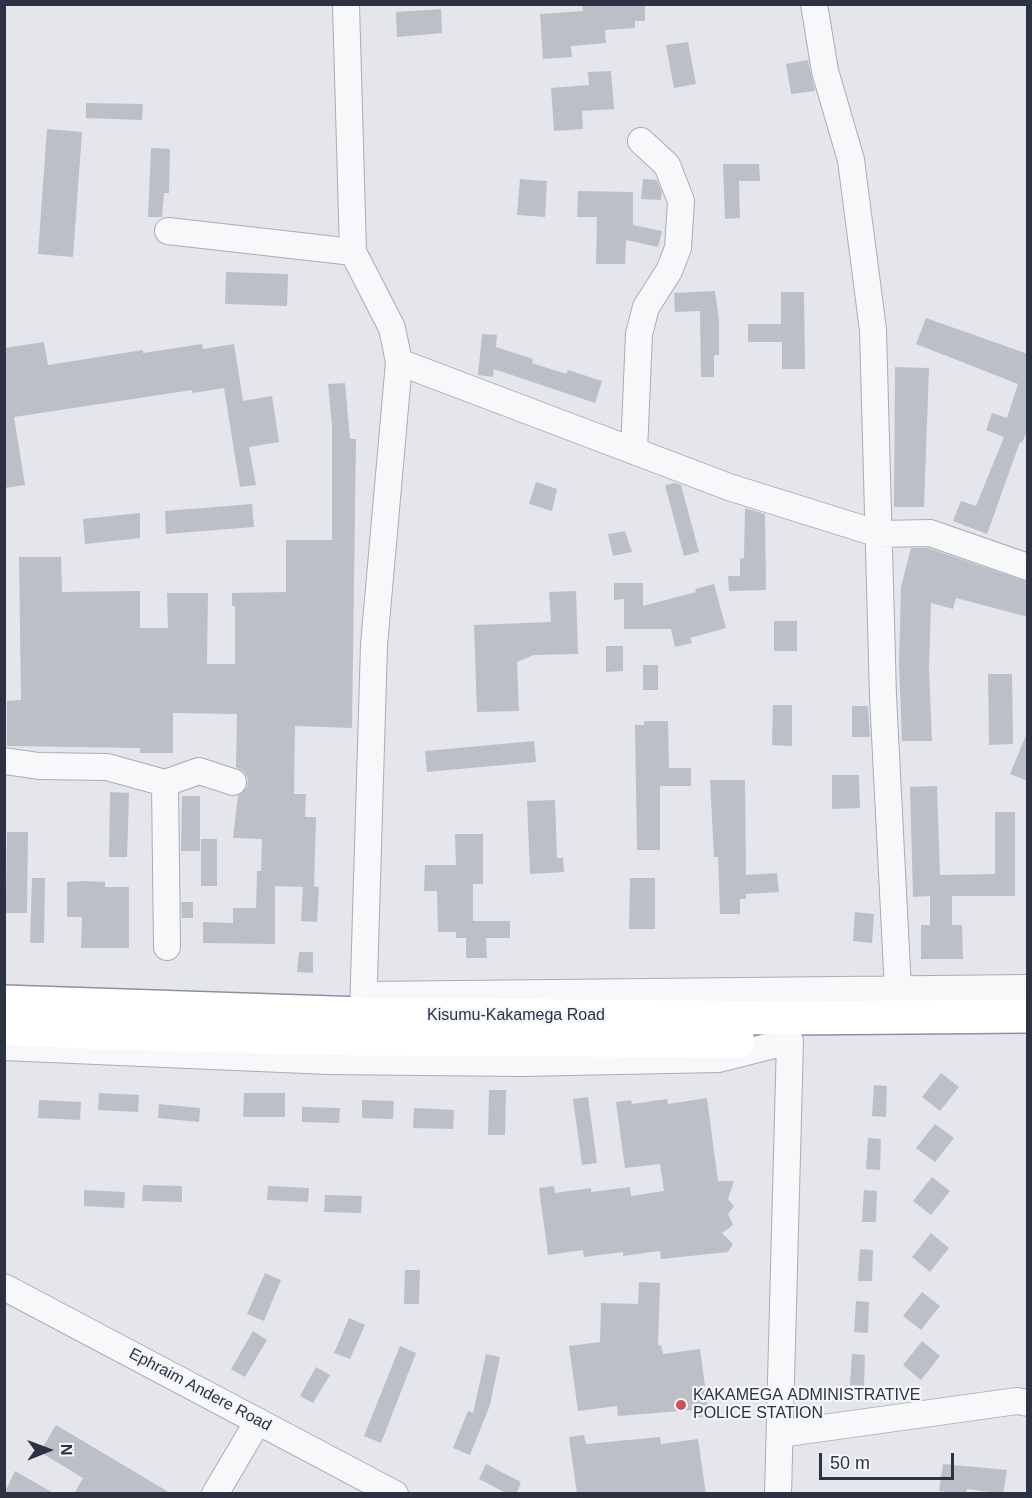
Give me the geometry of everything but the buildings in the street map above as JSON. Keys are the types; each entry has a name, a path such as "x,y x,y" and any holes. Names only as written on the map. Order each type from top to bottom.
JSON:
{"highway":[{"name":"Kisumu-Kakamega Road","path":"4,1002 364,1005 789,1018 1028,1016"},
{"name":"Kisumu-Kakamega Road","path":"4,1028 104,1034 362,1039 790,1041 1028,1038"}],"street":[{"path":"346,4 353,252 392,328 399,362 374,645 364,1005 1028,988"},
{"path":"814,4 825,71 851,160 873,330 883,696 898,990"},
{"path":"633,451 639,334 646,307 669,271 678,248 681,201 667,165 641,141"},
{"path":"168,231 353,252"},
{"path":"399,362 729,487 879,534 930,533 1028,567"},
{"path":"4,761 39,766 107,767 165,783 199,771 233,782"},
{"path":"165,783 167,947"},
{"path":"4,1047 328,1061 520,1063 719,1059 790,1041 778,1494"},
{"name":"Ephraim Andere Road","path":"4,1287 395,1494"},
{"path":"780,1434 1017,1401 1028,1403"},
{"path":"215,1494 258,1421"}],"place":[{"name":"KAKAMEGA ADMINISTRATIVE POLICE STATION","path":"681,1405"}]}
